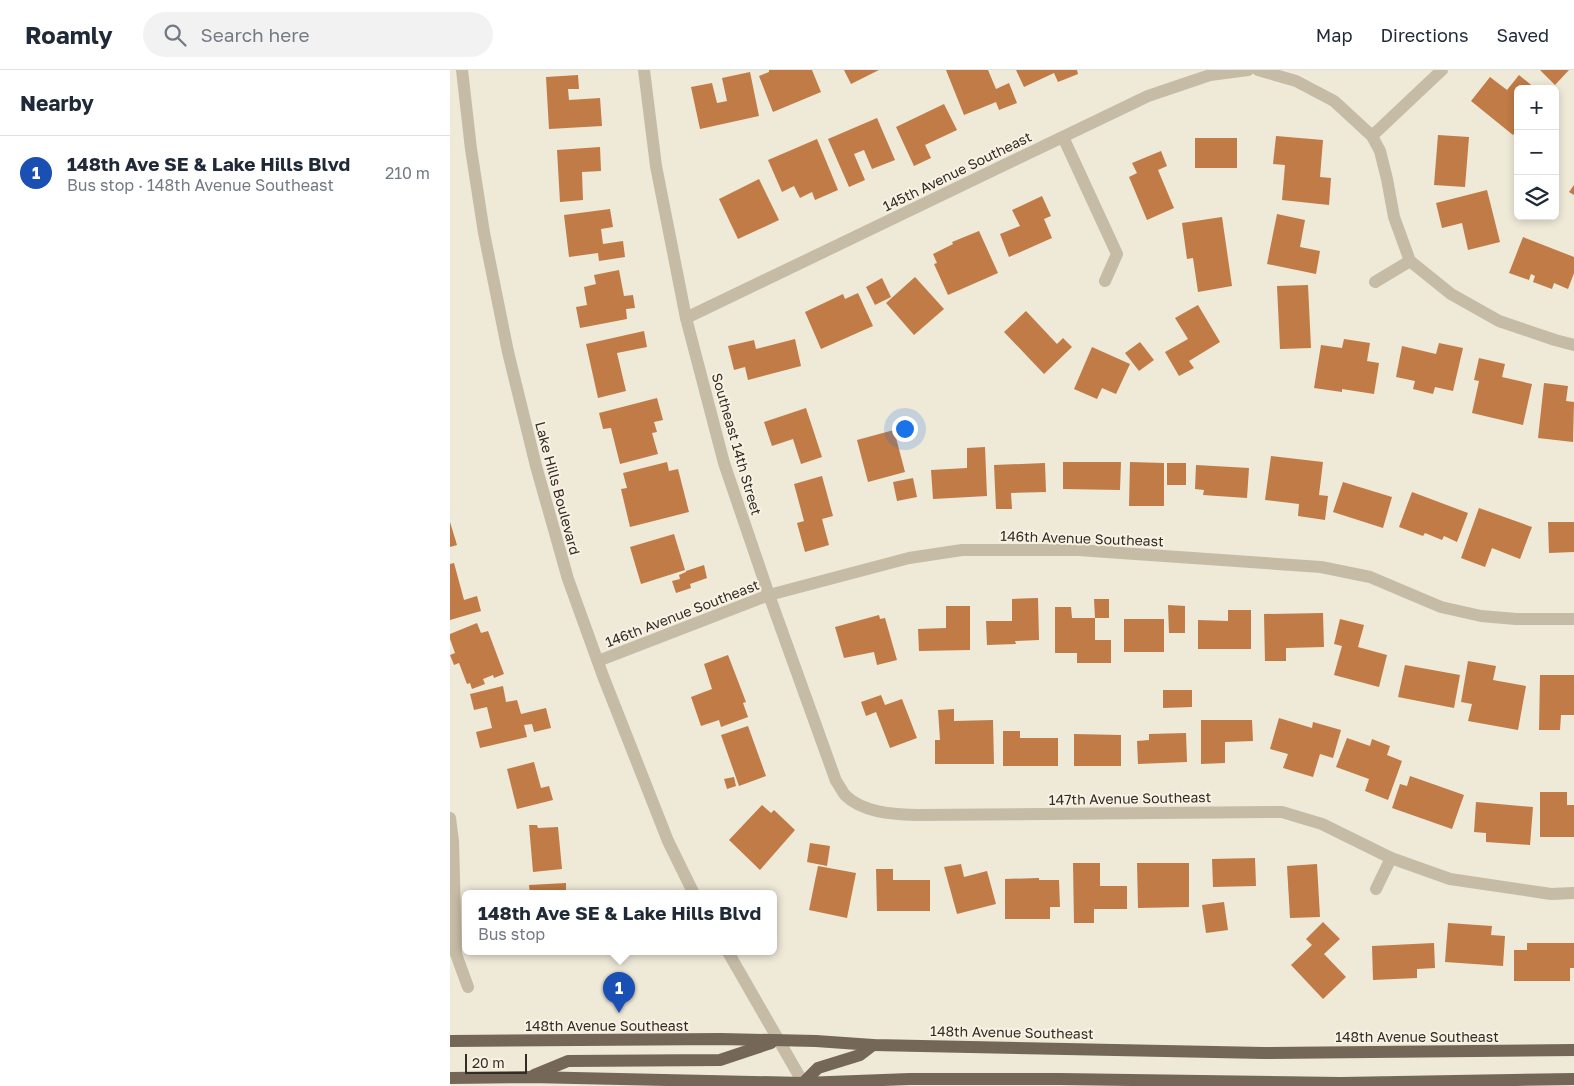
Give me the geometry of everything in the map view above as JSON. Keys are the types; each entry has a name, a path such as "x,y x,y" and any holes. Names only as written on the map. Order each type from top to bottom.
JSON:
{"main road":[{"path":"530,1077 568,1061 720,1060 779,1040"},
{"name":"148th Avenue Southeast","path":"450,1041 816,1040 873,1045 1264,1052 1574,1050"},
{"path":"804,1084 818,1068 860,1055 873,1045"},
{"path":"450,1078 530,1077 804,1084 910,1079 1341,1083 1574,1078"}],"street":[{"name":"Lake Hills Boulevard","path":"462,70 484,232 508,352 536,466 565,570 661,825 692,890"},
{"name":"Southeast 14th Street","path":"644,70 656,166 686,318 724,463 836,781 846,795 861,805"},
{"name":"145th Avenue Southeast","path":"686,318 1148,96 1210,75 1248,70"},
{"path":"1258,70 1296,81 1334,101 1372,136 1380,151 1394,217 1410,261 1451,294 1500,321 1574,345"},
{"path":"1372,136 1442,70"},
{"path":"1063,137 1117,254 1105,281"},
{"path":"1375,282 1410,261"},
{"name":"146th Avenue Southeast","path":"598,661 769,595 909,558 962,550 1078,550 1322,567 1370,577 1441,607 1481,616 1516,619 1574,619"},
{"name":"147th Avenue Southeast","path":"861,805 885,814 916,815 1282,812 1322,824 1391,858 1450,880 1551,894 1574,893"},
{"path":"450,818 453,841 456,954 468,987"},
{"path":"1376,888 1391,858"},
{"path":"730,955 804,1084"}],"building":[{"path":"769,70 812,70 821,92 773,112 759,76 769,72"},
{"path":"844,70 879,70 851,84"},
{"path":"946,70 988,70 996,89 1009,83 1017,103 999,110 996,102 964,115"},
{"path":"1016,70 1077,70 1078,74 1058,82 1054,73 1024,87"},
{"path":"1540,70 1569,70 1555,85"},
{"path":"750,72 759,116 700,129 691,87 712,83 717,103 727,101 722,78"},
{"path":"578,75 579,89 568,89 569,100 600,98 602,126 549,129 546,77"},
{"path":"1519,75 1531,85 1514,85 1513,135 1471,101 1490,77 1507,90"},
{"path":"944,104 957,130 925,145 931,158 914,166 896,127"},
{"path":"877,118 895,160 872,169 864,150 854,154 865,180 849,187 828,139"},
{"path":"1438,135 1469,137 1465,187 1434,185"},
{"path":"1276,136 1323,140 1320,177 1331,178 1329,205 1282,200 1285,165 1273,164"},
{"path":"1195,138 1237,138 1237,168 1195,168"},
{"path":"817,139 838,190 815,200 812,192 800,198 794,186 782,192 768,160"},
{"path":"600,147 601,171 582,172 583,200 560,202 557,150"},
{"path":"1161,151 1167,166 1158,170 1174,208 1147,220 1129,177 1137,173 1132,163"},
{"path":"759,179 779,220 738,239 719,199"},
{"path":"1574,185 1574,195 1569,192"},
{"path":"1487,190 1500,242 1468,250 1462,223 1442,228 1436,203"},
{"path":"1042,196 1051,216 1044,219 1052,238 1009,257 1000,234 1020,226 1012,210"},
{"path":"610,209 613,227 601,229 603,244 623,241 625,257 599,261 598,253 569,257 564,215"},
{"path":"1277,214 1305,220 1300,247 1320,251 1316,274 1267,264"},
{"path":"1222,217 1232,286 1198,292 1193,258 1187,259 1182,223"},
{"path":"979,231 998,273 948,295 934,264 937,263 933,254 953,244 952,242"},
{"path":"1523,237 1574,257 1574,273 1568,289 1554,283 1552,289 1533,282 1535,276 1531,274 1529,280 1509,273"},
{"path":"619,270 624,296 633,295 635,308 626,309 627,319 580,328 576,307 587,305 584,287 596,284 594,275"},
{"path":"915,277 944,309 914,335 886,303"},
{"path":"882,278 891,297 875,305 866,287"},
{"path":"1308,285 1311,348 1280,349 1277,286"},
{"path":"858,293 873,326 821,349 805,312 843,294 845,299"},
{"path":"1198,305 1220,342 1189,361 1194,368 1179,376 1165,352 1188,339 1175,318"},
{"path":"1026,311 1057,344 1063,338 1072,347 1044,374 1004,332"},
{"path":"644,331 647,347 617,353 626,391 598,398 586,344"},
{"path":"795,339 801,366 748,380 745,367 734,370 728,346 754,340 756,349"},
{"path":"1344,339 1370,343 1367,361 1379,363 1374,394 1342,389 1342,392 1314,388 1321,345 1342,348"},
{"path":"1140,342 1154,360 1139,371 1125,353"},
{"path":"1439,343 1463,348 1453,391 1435,387 1433,394 1413,389 1415,381 1396,377 1402,346 1436,354"},
{"path":"1092,347 1130,364 1116,394 1102,388 1097,399 1074,389"},
{"path":"1479,358 1505,364 1502,377 1532,384 1523,425 1472,413 1479,381 1474,380"},
{"path":"1544,383 1568,386 1566,401 1574,402 1573,442 1538,438"},
{"path":"657,398 663,420 654,422 657,432 652,433 658,454 620,464 611,428 603,429 599,413"},
{"path":"806,408 822,457 801,464 793,439 772,446 764,422"},
{"path":"894,430 905,472 868,482 857,440"},
{"path":"985,447 987,496 933,499 931,470 967,468 967,448"},
{"path":"1271,456 1323,462 1319,495 1328,496 1325,520 1298,516 1299,504 1265,500"},
{"path":"667,462 669,471 678,469 689,512 630,527 621,489 627,488 623,473"},
{"path":"1063,462 1121,462 1120,490 1063,489"},
{"path":"1130,462 1164,463 1164,506 1129,506"},
{"path":"1045,463 1046,492 1011,493 1012,509 996,509 994,465"},
{"path":"1167,463 1186,463 1186,485 1167,485"},
{"path":"1196,465 1249,468 1247,498 1203,495 1204,490 1195,489"},
{"path":"822,476 833,516 822,519 829,545 805,552 797,523 804,521 794,484"},
{"path":"913,478 917,497 897,501 893,482"},
{"path":"1343,482 1392,497 1383,528 1333,512"},
{"path":"1412,492 1468,513 1457,542 1444,536 1442,540 1425,533 1423,536 1399,527"},
{"path":"1479,508 1532,527 1520,559 1492,548 1485,567 1461,558"},
{"path":"450,522 457,545 450,547"},
{"path":"1548,522 1574,522 1574,552 1549,553"},
{"path":"674,534 685,570 641,584 630,547"},
{"path":"454,563 464,600 477,596 481,611 450,620 450,564"},
{"path":"704,565 707,578 690,584 691,588 676,593 672,581 680,579 679,575 686,571"},
{"path":"1038,598 1039,640 1015,641 1016,644 987,645 986,621 1012,621 1012,599"},
{"path":"1094,599 1109,599 1109,618 1095,618"},
{"path":"1168,605 1185,606 1185,633 1169,633"},
{"path":"946,606 970,606 970,650 919,651 918,629 946,628"},
{"path":"1055,607 1071,607 1072,618 1095,618 1095,640 1111,640 1111,663 1077,663 1077,653 1055,653"},
{"path":"1228,610 1251,610 1251,649 1198,649 1198,620 1228,621"},
{"path":"1323,613 1324,647 1286,648 1286,661 1265,661 1264,614"},
{"path":"879,615 880,619 885,618 897,660 877,665 874,652 844,658 835,627"},
{"path":"1124,619 1164,619 1164,652 1124,652"},
{"path":"1340,619 1364,625 1358,647 1387,655 1379,687 1334,675 1342,646 1334,644"},
{"path":"477,623 481,633 488,631 504,674 494,678 493,675 483,679 485,684 472,689 470,683 467,684 459,663 454,665 450,655 455,653 450,634"},
{"path":"728,655 746,702 743,703 748,717 721,727 719,720 701,726 691,697 712,689 704,664"},
{"path":"1468,661 1496,666 1493,680 1526,686 1518,730 1468,721 1472,704 1461,702"},
{"path":"1405,665 1460,675 1454,708 1398,697"},
{"path":"1540,675 1574,675 1574,715 1561,715 1560,730 1539,730"},
{"path":"503,686 506,702 517,700 521,714 546,708 551,728 534,732 532,724 524,725 527,737 480,748 476,732 492,728 487,707 474,710 470,694"},
{"path":"1163,690 1192,690 1192,707 1163,708"},
{"path":"881,695 885,705 902,699 917,738 890,748 876,712 866,716 861,702"},
{"path":"954,709 954,721 993,720 994,764 935,764 935,740 940,740 938,710"},
{"path":"1279,718 1312,728 1313,722 1341,730 1333,758 1320,754 1313,777 1283,768 1288,754 1270,749"},
{"path":"1201,720 1252,720 1253,741 1225,742 1225,763 1201,764"},
{"path":"748,726 766,776 739,786 721,735"},
{"path":"1003,731 1020,731 1020,738 1058,738 1058,766 1003,766"},
{"path":"1186,733 1187,762 1138,764 1137,741 1149,740 1149,734"},
{"path":"1074,734 1121,735 1121,766 1074,766"},
{"path":"1347,738 1370,746 1372,739 1390,746 1387,755 1402,761 1388,800 1365,791 1369,779 1336,767"},
{"path":"534,762 541,788 549,786 553,800 517,809 507,769"},
{"path":"1410,776 1464,795 1452,829 1392,808 1400,784 1407,786"},
{"path":"734,777 736,786 727,789 724,779"},
{"path":"1540,792 1567,792 1567,805 1574,805 1574,837 1540,837"},
{"path":"1476,802 1533,807 1530,845 1486,842 1486,833 1474,832"},
{"path":"762,805 771,813 774,810 795,830 760,870 729,840"},
{"path":"529,825 537,825 538,828 558,827 562,869 533,872"},
{"path":"810,843 830,846 827,866 807,862"},
{"path":"1255,858 1256,886 1213,887 1212,859"},
{"path":"1073,863 1100,863 1100,886 1127,886 1127,909 1094,909 1094,923 1074,923"},
{"path":"1137,863 1189,863 1189,907 1138,908"},
{"path":"961,864 964,877 987,871 996,904 957,914 944,867"},
{"path":"1317,864 1320,917 1290,918 1287,866"},
{"path":"818,866 856,873 847,918 809,910"},
{"path":"876,869 893,869 893,880 930,880 930,911 877,911"},
{"path":"1039,878 1039,880 1059,880 1060,907 1050,907 1050,919 1005,919 1005,879"},
{"path":"566,883 566,890 530,890 529,885"},
{"path":"1224,902 1228,930 1206,933 1202,905"},
{"path":"1323,922 1340,939 1324,954 1346,977 1323,999 1291,965 1312,945 1306,939"},
{"path":"1448,923 1492,926 1491,935 1505,936 1503,966 1445,962"},
{"path":"1434,943 1435,968 1417,969 1417,978 1373,980 1372,946"},
{"path":"1527,943 1574,943 1574,968 1570,968 1570,981 1514,981 1514,950 1527,950"}],"place":[{"name":"148th Ave SE & Lake Hills Blvd","path":"619,1013"}]}
